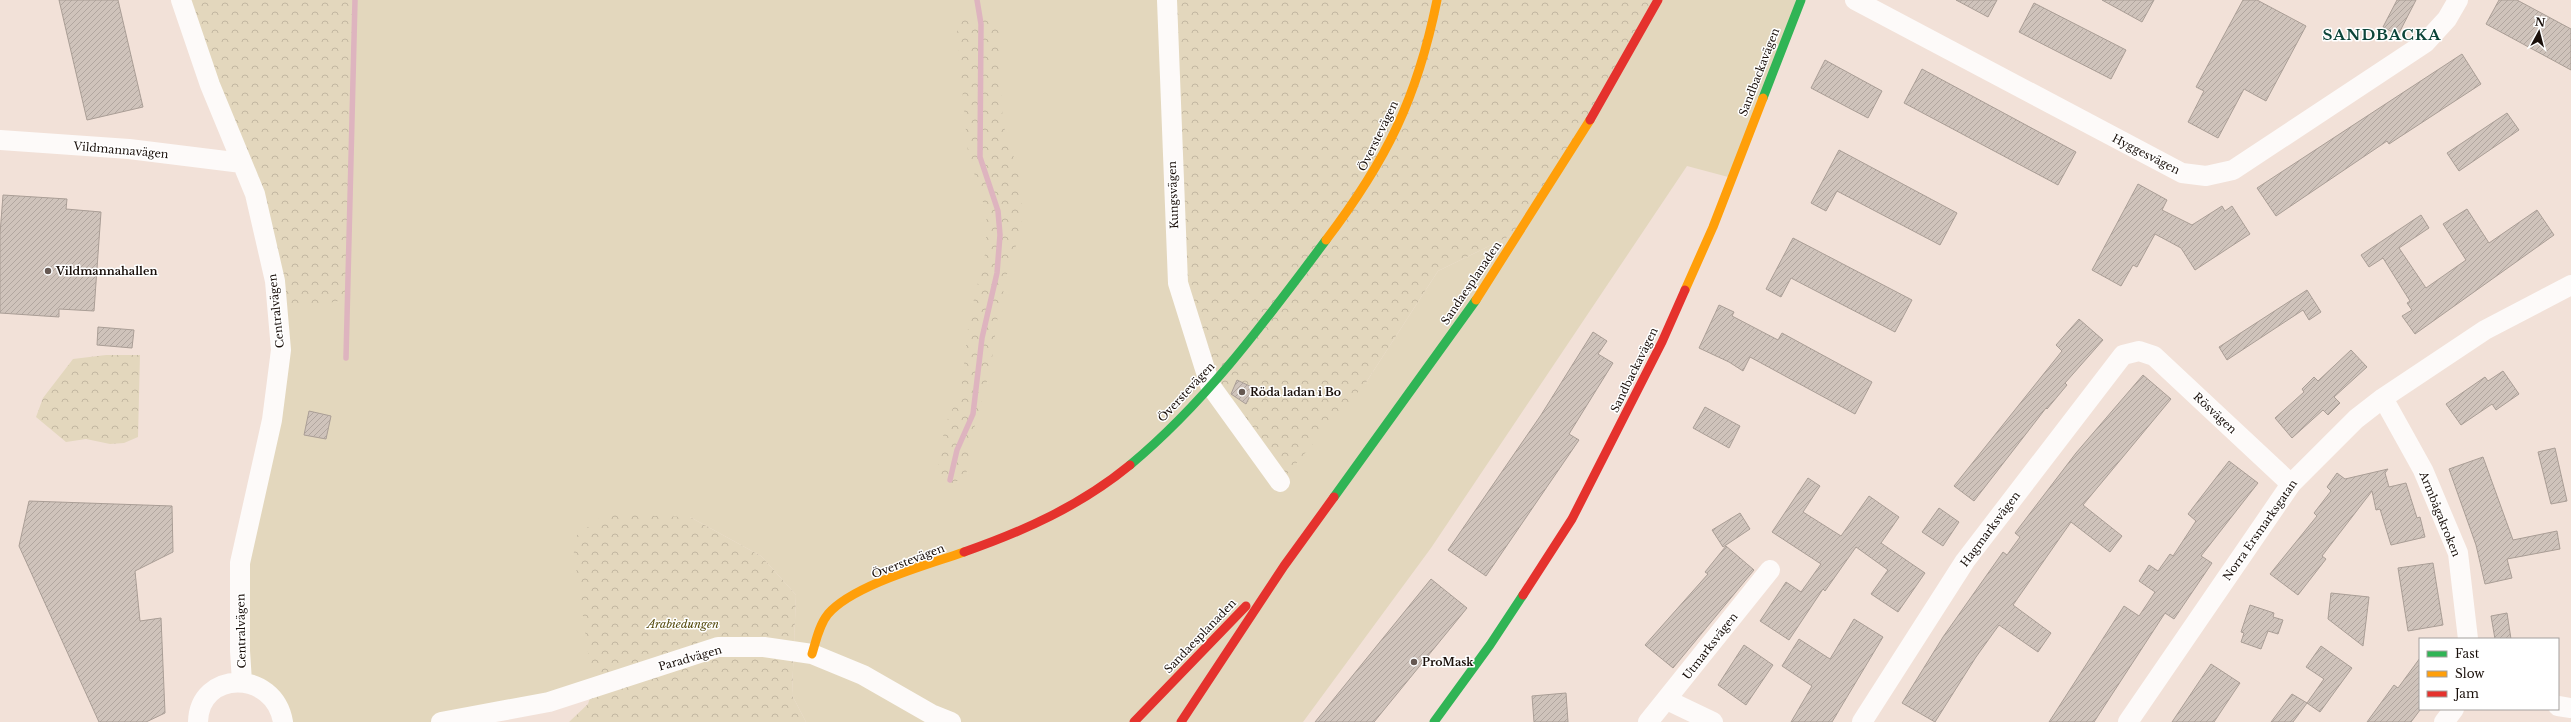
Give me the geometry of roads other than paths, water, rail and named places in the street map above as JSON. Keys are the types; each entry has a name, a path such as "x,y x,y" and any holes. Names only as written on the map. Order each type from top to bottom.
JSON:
{"street":[{"name":"Centralvägen","path":"181,0 210,85 255,194 275,281 281,350 272,420 240,563 240,650 242,682"},
{"name":"Kungsvägen","path":"1167,0 1169,87 1178,282 1210,385 1280,482"},
{"name":"Överstevägen","path":"812,654 820,628 829,613 849,598 879,583 994,541 1081,500 1125,470 1210,385 1268,317 1364,190 1403,116 1437,0"},
{"name":"Sandaesplanaden","path":"1181,722 1284,566 1477,298 1585,128 1658,0"},
{"name":"Sandbackavägen","path":"1434,722 1490,645 1572,519 1613,441 1662,342 1713,227 1801,0"},
{"name":"Hyggesvägen","path":"1855,0 2182,173 2206,176 2233,170 2425,43 2447,19 2458,0"},
{"name":"Vildmannavägen","path":"0,140 129,149 242,163"},
{"name":"Norra Ersmarksgatan","path":"2128,722 2291,484 2356,419 2383,398 2485,330 2571,285"},
{"name":"Rösvägen","path":"2134,352 2139,351 2154,356 2291,484"},
{"name":"Hagmarksvägen","path":"1862,722 1965,561 2123,354 2134,352"},
{"name":"Armbågakroken","path":"2383,398 2423,470 2458,553 2468,638"},
{"name":"Sandaesplanaden","path":"1134,722 1284,566"},
{"name":"Utmarksvägen","path":"1648,722 1770,570"},
{"name":"Paradvägen","path":"441,722 549,702 718,648 764,647 812,654 863,674 933,718 951,722"},
{"name":"Centralvägen","path":"198,722 198,715 205,700 217,688 242,682 257,685 269,693 281,710 283,722"},
{"path":"1667,700 1713,722"},
{"path":"2559,706 2571,708"},
{"path":"2444,722 2453,710"}],"waterway":[{"path":"346,358 355,0"},
{"path":"950,480 957,450 973,414 982,338 997,273 1000,235 998,211 980,157 981,24 977,0"}],"place":[{"name":"Vildmannahallen","path":"48,271"},
{"name":"Röda ladan i Bo","path":"1242,392"},
{"name":"ProMask","path":"1414,662"}],"district":[{"name":"SANDBACKA","path":"2382,35"}],"park label":[{"name":"Arabiedungen","path":"683,624"}]}
